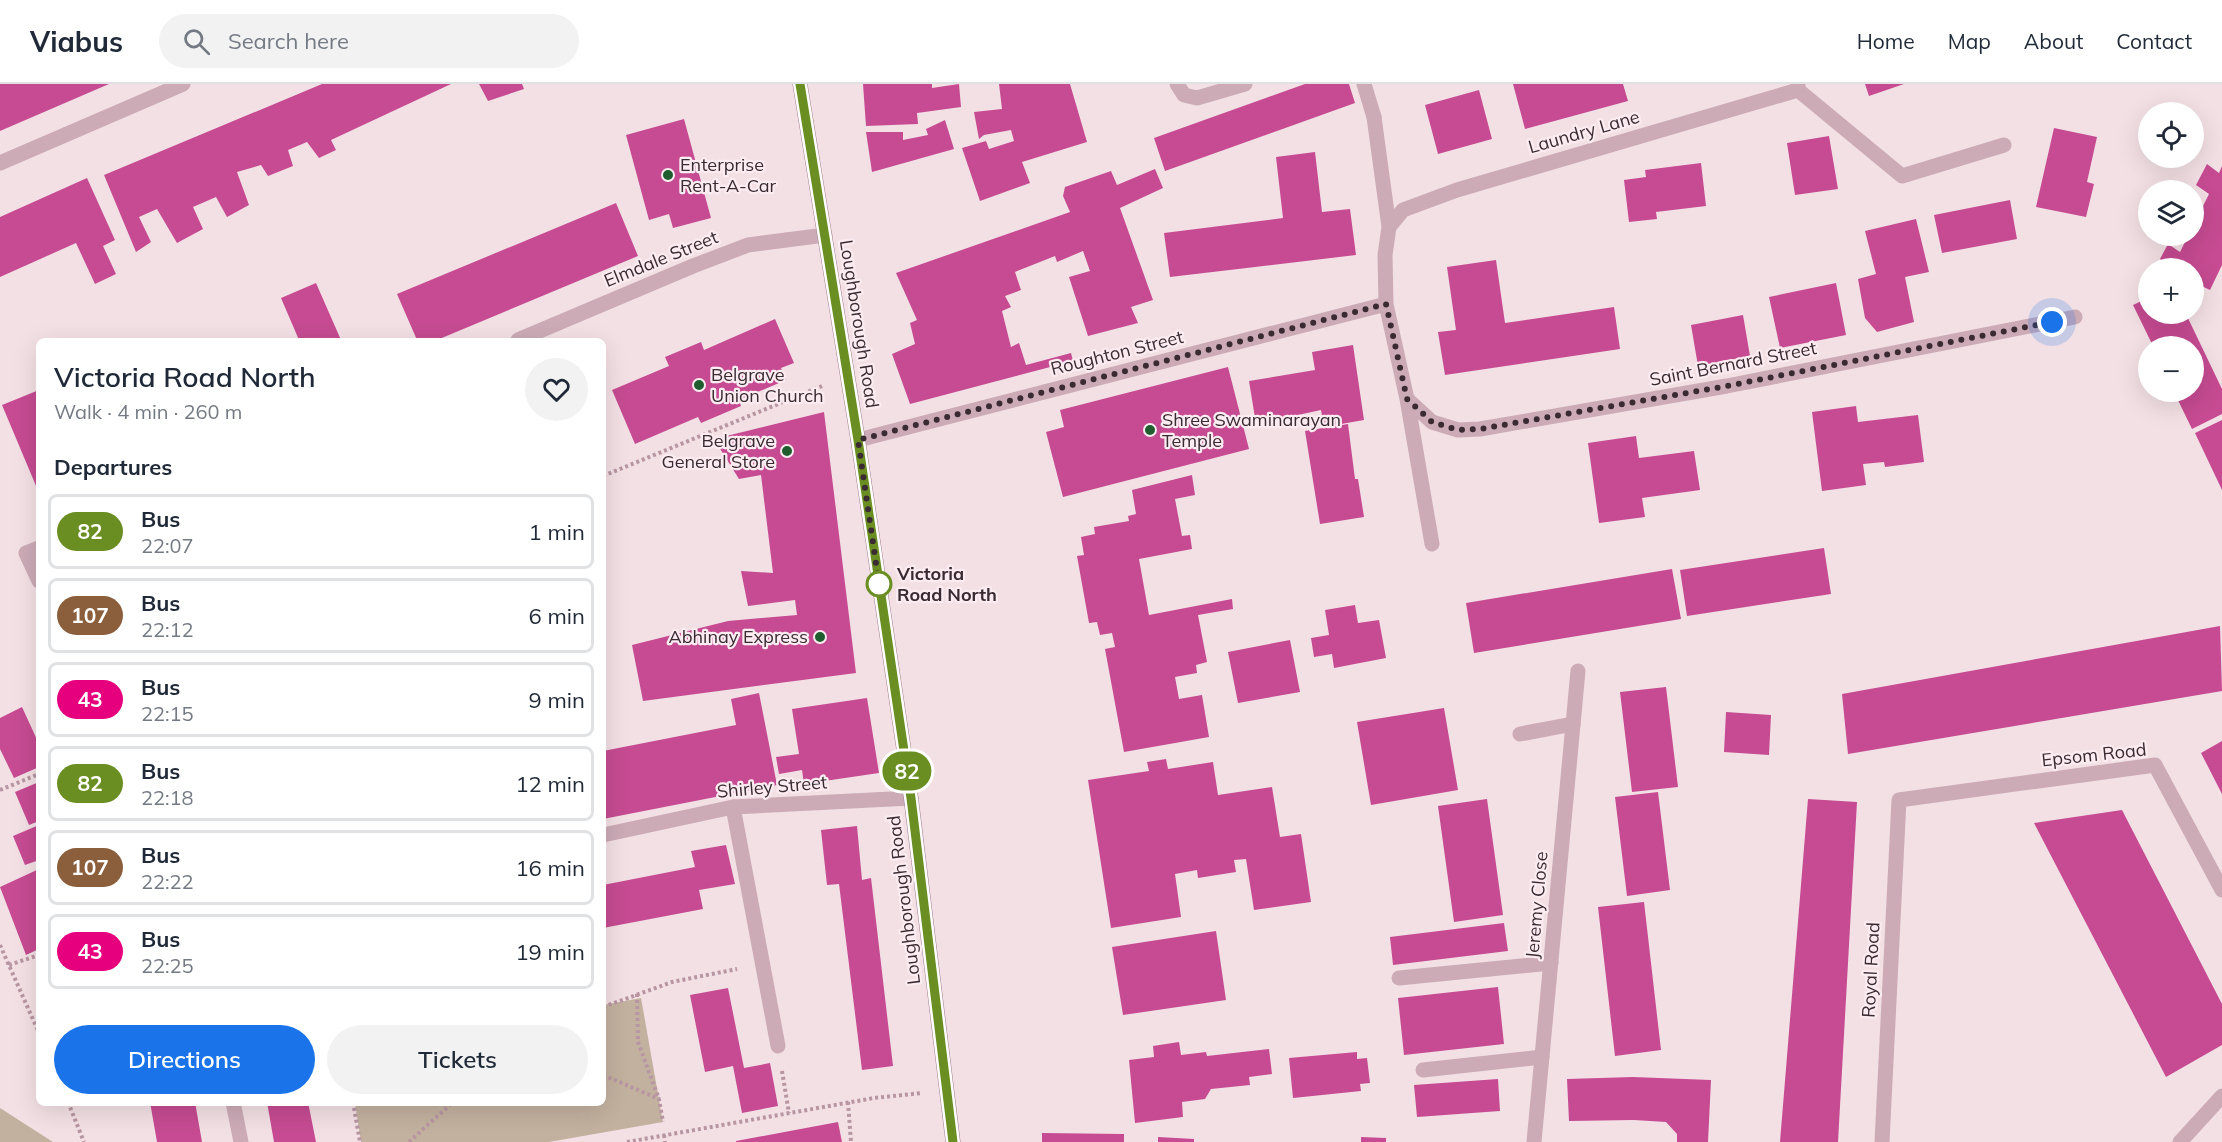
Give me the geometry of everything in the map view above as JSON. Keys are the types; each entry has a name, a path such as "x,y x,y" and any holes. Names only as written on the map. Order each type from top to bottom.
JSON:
{"street":[{"path":"0,163 183,84"},
{"name":"Loughborough Road","path":"800,84 848,375 911,798 953,1142"},
{"path":"1177,84 1184,95 1197,98 1245,84"},
{"path":"1364,84 1374,117 1389,227 1386,255 1386,304 1407,399 1432,543"},
{"name":"Laundry Lane","path":"1389,227 1403,210 1456,190 1798,87 1902,176 2004,145"},
{"name":"Elmdale Street","path":"523,338 748,245 825,235"},
{"name":"Roughton Street","path":"858,440 1386,304"},
{"name":"Saint Bernard Street","path":"1407,399 1432,422 1458,430 1480,429 1727,386 2075,317"},
{"path":"36,549 26,553 36,575"},
{"name":"Jeremy Close","path":"1534,1142 1578,671"},
{"path":"1520,734 1573,724"},
{"name":"Epsom Road","path":"1899,800 2155,765 2222,890"},
{"name":"Shirley Street","path":"606,834 732,807 911,798"},
{"name":"Royal Road","path":"1882,1142 1899,800"},
{"path":"732,807 778,1046"},
{"path":"1400,978 1551,963"},
{"path":"1424,1070 1542,1057"},
{"path":"2180,1142 2222,1096"},
{"path":"234,1106 241,1142"}],"path":[{"path":"606,475 848,375"},
{"path":"0,790 36,775"},
{"path":"0,945 36,1026"},
{"path":"9,965 36,956"},
{"path":"606,1006 672,982 762,964"},
{"path":"637,994 638,1042 659,1099 663,1122"},
{"path":"778,1046 789,1113"},
{"path":"606,1076 659,1099"},
{"path":"627,1142 848,1102 946,1090"},
{"path":"848,1102 851,1142"},
{"path":"70,1106 84,1142"},
{"path":"354,1106 360,1142"},
{"path":"410,1142 449,1106"},
{"path":"664,1135 665,1142"}],"shaded area":[{"path":"641,998 663,1122 549,1142 361,1142 355,1106 606,1106 606,1004"},
{"path":"0,1108 53,1142 0,1142"}],"building":[{"path":"0,84 109,84 0,131"},
{"path":"322,84 451,84 331,140 336,150 319,158 307,142 288,150 293,166 268,176 261,165 237,172 249,205 227,217 216,197 193,207 203,229 177,243 157,209 139,217 151,242 136,252 104,175"},
{"path":"479,84 522,84 524,89 488,101"},
{"path":"863,84 932,84 932,88 959,84 961,107 917,113 918,124 866,126"},
{"path":"999,84 1070,84 1087,142 1022,162 1030,183 980,201 962,148 986,141 989,149 1014,141 1011,130 984,135 979,139 974,112 1002,109"},
{"path":"1305,84 1349,84 1355,103 1165,171 1154,138"},
{"path":"1513,84 1623,84 1628,101 1525,129"},
{"path":"1865,84 1904,84 1869,96"},
{"path":"1479,90 1492,139 1438,154 1425,105"},
{"name":"Enterprise Rent-A-Car","path":"684,119 711,218 673,228 669,214 649,220 626,135"},
{"path":"945,120 954,149 872,172 866,132 903,132 903,140 928,135 926,129"},
{"path":"2054,128 2097,137 2087,182 2094,184 2086,217 2036,207"},
{"path":"1829,136 1838,189 1795,195 1787,143"},
{"path":"1315,152 1322,212 1350,209 1356,255 1170,277 1164,233 1283,218 1276,157"},
{"path":"1701,163 1706,206 1656,212 1657,219 1629,222 1624,180 1646,177 1645,170"},
{"path":"2207,164 2219,173 2222,166 2222,265 2210,290 2204,287 2204,258 2161,258 2167,246 2180,252 2183,246 2204,246 2204,204 2209,194 2204,191 2204,180 2199,180"},
{"path":"1155,169 1163,188 1120,208 1153,300 1131,307 1138,323 1088,336 1069,277 1090,271 1083,251 1057,262 1055,256 1015,272 1021,290 1005,296 1011,307 1002,311 1011,347 1019,343 1026,365 1071,353 1073,361 910,404 892,354 915,344 910,323 917,320 896,273 1070,212 1063,196 1065,187 1111,171 1117,185"},
{"path":"87,178 115,240 103,246 116,274 95,284 76,243 0,277 0,217"},
{"path":"2010,200 2017,239 1942,253 1934,215"},
{"path":"616,203 638,256 442,338 416,338 397,294"},
{"path":"1916,219 1929,272 1905,277 1914,322 1877,332 1865,318 1858,279 1876,274 1865,231"},
{"path":"1496,260 1505,323 1614,307 1620,349 1445,375 1438,332 1456,330 1447,267"},
{"path":"316,283 340,338 298,338 281,298"},
{"path":"1836,283 1846,335 1780,348 1769,297"},
{"path":"2138,303 2138,315 2133,305"},
{"path":"1743,315 1750,356 1698,366 1691,325"},
{"name":"Belgrave Union Church","path":"775,319 794,363 781,368 786,380 739,400 741,406 701,423 698,417 635,444 612,390 669,366 665,357 701,342 704,350"},
{"path":"2142,324 2191,324 2197,336 2148,336"},
{"path":"1353,345 1364,420 1324,427 1321,410 1256,424 1249,381 1315,370 1312,352"},
{"path":"2204,352 2222,389 2222,414 2192,429 2179,402 2204,402"},
{"name":"Shree Swaminarayan Temple","path":"1228,367 1249,449 1063,497 1046,432 1064,427 1060,410"},
{"path":"36,391 36,486 2,405"},
{"path":"1856,406 1858,422 1918,415 1924,462 1885,467 1884,462 1863,464 1866,485 1822,491 1812,412"},
{"path":"824,412 856,673 643,701 632,645 728,621 797,615 795,600 748,606 741,571 773,573 761,475 739,479 714,439"},
{"path":"2222,420 2222,490 2195,433"},
{"path":"1348,424 1355,479 1358,479 1364,517 1320,524 1305,431"},
{"path":"1636,436 1639,458 1694,451 1700,490 1642,498 1645,517 1599,523 1588,443"},
{"path":"1192,475 1195,495 1175,499 1182,536 1190,535 1192,549 1139,559 1149,615 1232,599 1233,609 1198,615 1207,662 1196,665 1197,673 1175,677 1179,699 1202,695 1209,737 1124,752 1105,649 1115,647 1112,633 1100,635 1097,622 1089,623 1077,556 1084,555 1081,537 1095,534 1094,527 1129,521 1128,516 1136,514 1132,490"},
{"path":"1824,548 1831,594 1687,616 1680,570"},
{"path":"1672,569 1681,619 1474,653 1466,603"},
{"path":"1355,605 1358,623 1379,620 1386,658 1334,668 1332,654 1314,657 1311,638 1329,635 1325,610"},
{"path":"2220,626 2222,691 1848,754 1842,694"},
{"path":"1290,640 1300,692 1238,703 1228,652"},
{"path":"1666,687 1678,787 1632,792 1620,692"},
{"path":"759,693 777,785 606,818 606,750 736,725 731,699"},
{"path":"867,698 879,773 804,784 802,770 779,774 776,757 799,754 792,709"},
{"path":"22,707 36,737 36,768 14,778 0,749 0,718"},
{"path":"1444,708 1458,790 1371,805 1357,722"},
{"path":"1726,712 1771,715 1769,755 1724,752"},
{"path":"2222,741 2222,794 2201,753"},
{"path":"1166,759 1168,769 1213,762 1218,795 1272,787 1280,837 1301,834 1311,902 1254,910 1246,859 1234,860 1236,872 1198,878 1197,870 1175,874 1181,917 1111,928 1088,780 1149,771 1147,762"},
{"path":"36,783 36,822 29,825 15,792"},
{"path":"1658,792 1670,890 1627,896 1615,797"},
{"path":"1487,799 1503,915 1454,922 1438,806"},
{"path":"1808,799 1857,802 1838,1142 1780,1142"},
{"path":"2122,810 2222,1004 2222,1045 2166,1077 2034,823"},
{"path":"36,826 36,861 25,865 13,836"},
{"path":"857,826 862,880 871,878 893,1066 862,1070 839,884 827,885 821,830"},
{"path":"726,845 735,884 699,890 703,909 606,927 606,884 695,867 691,851"},
{"path":"36,870 36,950 26,955 0,887"},
{"path":"1644,902 1661,1050 1615,1056 1598,907"},
{"path":"1504,923 1508,951 1393,965 1390,937"},
{"path":"1216,931 1226,1000 1123,1015 1112,947"},
{"path":"1498,987 1504,1044 1404,1055 1398,998"},
{"path":"728,988 744,1068 770,1063 778,1106 742,1113 733,1066 705,1072 690,995"},
{"path":"1179,1042 1181,1055 1206,1052 1207,1056 1269,1049 1272,1074 1249,1077 1250,1085 1211,1089 1205,1099 1182,1102 1183,1117 1135,1123 1129,1060 1154,1057 1153,1046"},
{"path":"1357,1052 1357,1059 1367,1058 1370,1083 1360,1084 1361,1091 1293,1098 1289,1058"},
{"path":"1633,1077 1711,1080 1708,1142 1677,1142 1677,1134 1666,1122 1569,1121 1567,1079"},
{"path":"1498,1079 1500,1111 1417,1117 1414,1085"},
{"path":"151,1106 196,1106 202,1142 157,1142"},
{"path":"268,1106 309,1106 316,1142 274,1142"},
{"path":"838,1122 842,1142 736,1142 736,1141"},
{"path":"1042,1133 1124,1134 1124,1142 1042,1142"},
{"path":"1158,1137 1194,1139 1194,1142 1158,1142"},
{"path":"1361,1137 1386,1138 1386,1142 1361,1142"}],"bus line":[{"name":"82","path":"800,84 858,440 911,798 953,1142"}],"place":[{"name":"Enterprise Rent-A-Car","path":"668,175"},
{"name":"Belgrave Union Church","path":"699,385"},
{"name":"Shree Swaminarayan Temple","path":"1150,430"},
{"name":"Belgrave General Store","path":"787,451"},
{"name":"Victoria Road North","path":"879,584"},
{"name":"Abhinay Express","path":"820,637"}],"route":[{"path":"879,584 858,440 1386,304 1407,399 1432,422 1458,430 1480,429 1727,386 2052,322"}]}
